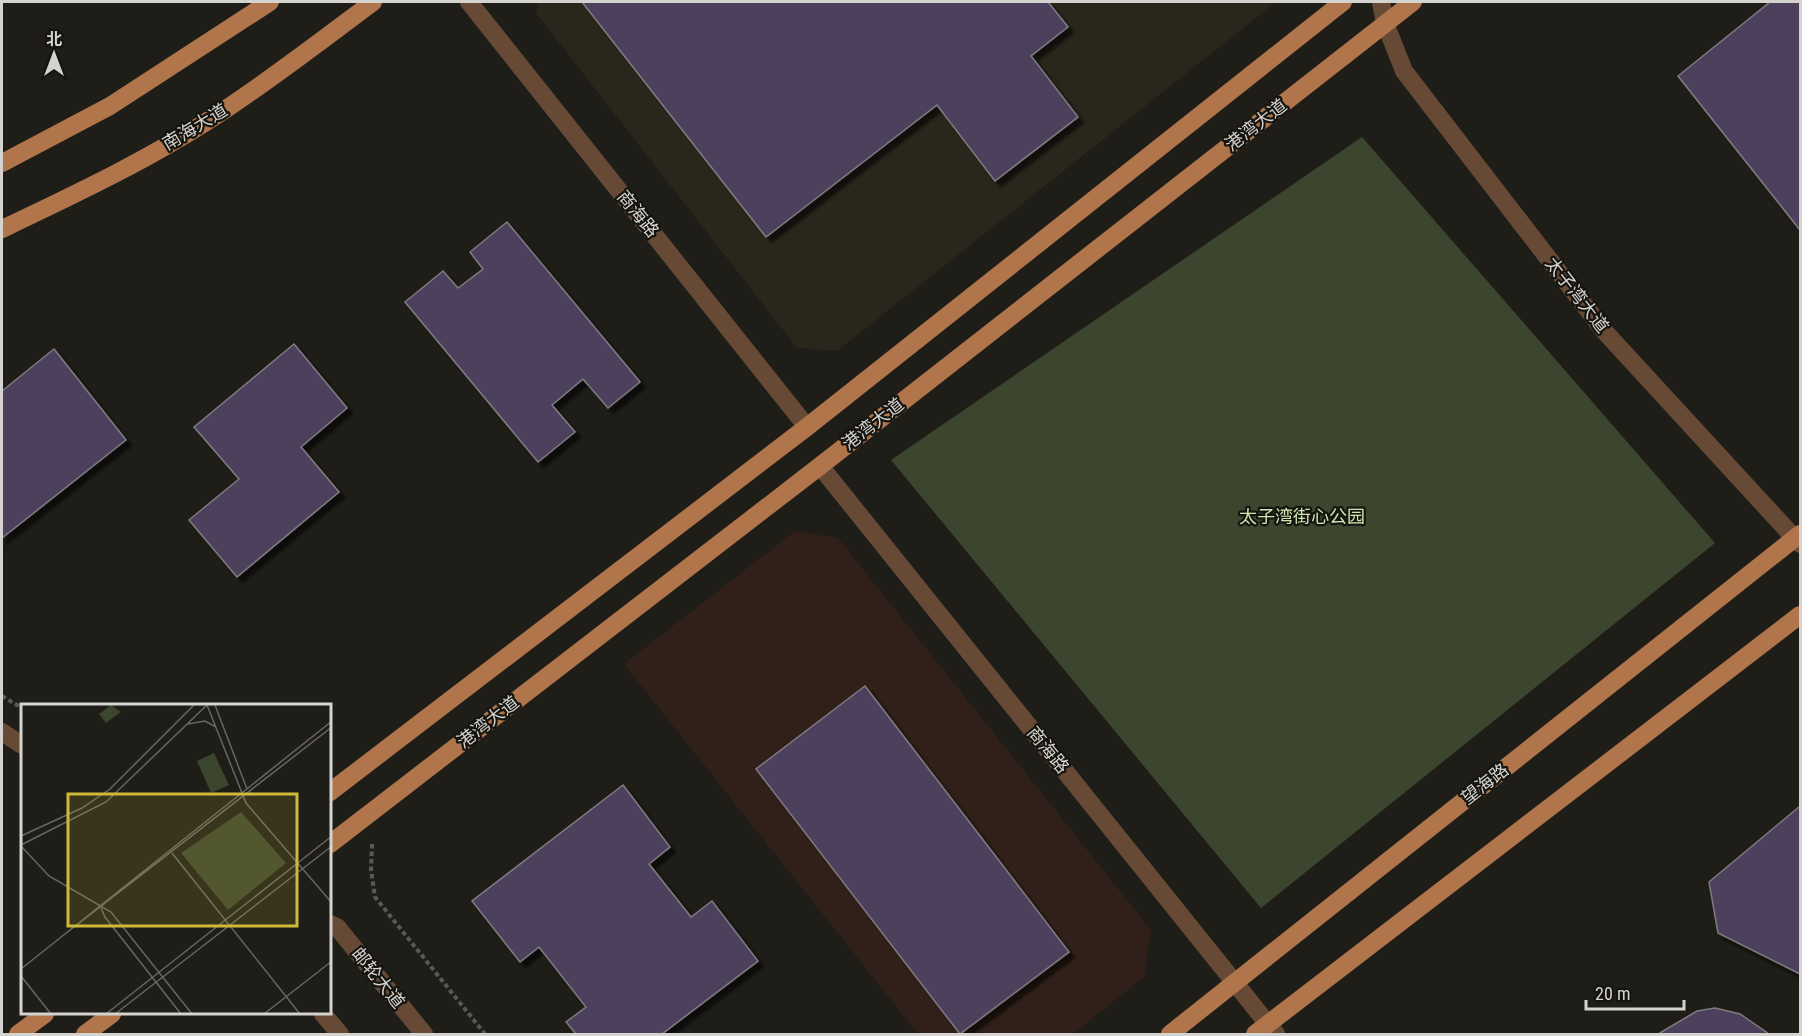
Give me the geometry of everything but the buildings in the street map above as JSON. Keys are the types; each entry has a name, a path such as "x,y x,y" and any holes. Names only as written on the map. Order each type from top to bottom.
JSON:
{"main road":[{"path":"2,163 110,106 270,2"},
{"name":"南海大道","path":"2,229 141,159 225,110 373,2"},
{"path":"332,790 807,427 1342,2"},
{"name":"港湾大道","path":"332,842 820,466 1413,2"},
{"name":"望海路","path":"1170,1035 1799,539"},
{"path":"1266,1031 1800,615"},
{"path":"18,1035 44,1015"},
{"path":"85,1035 111,1015"}],"street":[{"name":"商海路","path":"469,2 807,427"},
{"name":"太子湾大道","path":"1381,2 1385,23 1404,70 1605,332 1799,539"},
{"path":"1385,23 1394,2"},
{"name":"商海路","path":"820,466 1235,983 1266,1031"},
{"path":"2,732 21,744"},
{"name":"邮轮大道","path":"332,925 337,927 424,1035"},
{"path":"324,1015 339,1035"}],"path":[{"path":"2,696 21,707"},
{"path":"372,840 370,870 375,897 485,1035"}],"shaded area":[{"path":"538,2 1276,2 837,351 797,348 536,13"},
{"path":"795,531 838,538 1151,930 1144,977 1073,1034 918,1034 624,664"}],"green space":[{"name":"太子湾街心公园","path":"1362,137 1715,543 1261,908 891,460"}]}
